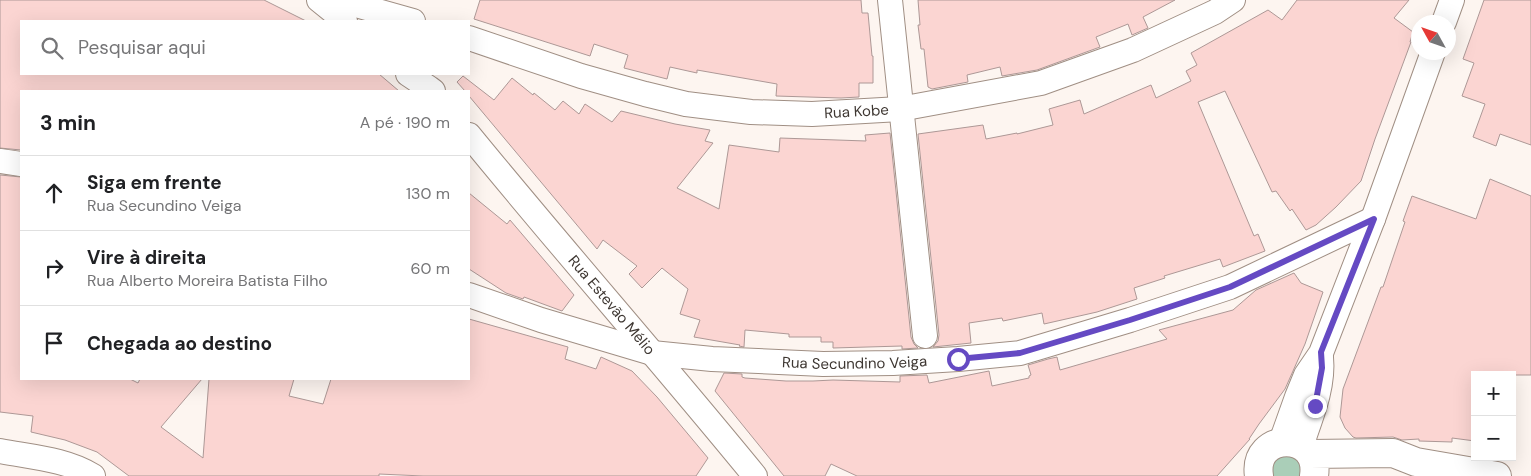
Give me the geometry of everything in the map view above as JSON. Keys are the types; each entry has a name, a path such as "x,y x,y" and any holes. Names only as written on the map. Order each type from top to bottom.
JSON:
{"street":[{"path":"318,0 344,20"},
{"path":"338,0 397,19"},
{"path":"890,0 925,336"},
{"name":"Rua Kobe","path":"470,38 581,76 686,104 751,112 812,114 900,109 1041,83 1133,50 1215,12 1233,0"},
{"path":"1447,15 1452,0"},
{"path":"1301,455 1320,381 1322,368 1321,352 1374,219 1430,60"},
{"path":"410,75 428,84"},
{"name":"Rua Estevão Mélio","path":"470,136 755,476"},
{"path":"0,161 20,164"},
{"name":"Rua Secundino Veiga","path":"470,295 541,320 652,353 712,359 823,364 893,363 1020,353 1230,287 1374,219"},
{"path":"1254,471 1264,452 1272,446 1301,455 1394,453 1408,469 1497,476"},
{"path":"0,451 76,467 93,476"},
{"path":"43,459 66,476"}],"green space":[{"path":"1289,454 1301,463 1300,476 1272,476 1274,460"}],"building":[{"path":"0,0 264,0 304,20 20,20 20,75 380,75 398,90 20,90 20,150 0,148"},
{"path":"480,0 861,0 862,13 868,13 873,56 873,83 859,83 859,97 841,98 776,96 777,84 697,70 697,73 670,67 667,79 624,68 628,55 594,44 590,56 474,19"},
{"path":"918,0 1175,0 1143,17 1148,28 1132,35 1128,24 1096,37 1100,47 1037,70 1002,76 1000,67 967,75 968,82 932,89 928,87 924,49 921,49 918,25 920,25"},
{"path":"1297,0 1409,0 1394,18 1411,31 1411,42 1361,181 1336,207 1316,225 1306,230 1292,209 1290,211 1276,191 1272,192 1225,91 1198,102 1254,236 1258,234 1265,251 1223,267 1220,259 1164,276 1165,278 1134,288 1137,299 1097,312 1044,324 1042,313 1003,321 1002,318 969,323 971,343 933,347 938,341 939,335 918,134 983,125 986,139 1053,125 1049,109 1080,100 1084,114 1151,85 1156,98 1191,81 1186,71 1197,65 1191,53 1268,10 1282,20"},
{"path":"1484,0 1531,0 1531,145 1500,134 1496,146 1473,137 1485,104 1462,96 1474,63 1463,59"},
{"path":"463,76 494,100 512,78 555,110 563,101 579,114 585,104 612,122 621,111 710,130 705,141 713,143 677,188 719,209 729,145 779,152 780,138 866,141 865,135 890,133 911,337 918,348 902,349 902,346 833,348 833,342 821,342 821,337 789,337 789,334 745,330 744,347 694,337 700,320 680,314 688,289 662,268 642,288 629,274 637,266 603,240 597,249 470,97 470,90 464,90 457,82"},
{"path":"0,175 20,177 20,380 132,380 138,383 140,380 201,380 161,427 203,458 209,380 294,380 289,396 323,404 331,380 470,380 470,319 568,347 565,359 596,369 601,357 632,371 657,397 708,458 696,476 423,476 379,474 379,476 129,476 97,452 65,440 31,432 33,416 0,412"},
{"path":"1490,179 1531,196 1531,375 1516,375 1516,371 1471,371 1471,440 1452,438 1452,442 1419,441 1419,439 1402,440 1393,437 1353,437 1345,428 1340,417 1343,389 1381,287 1383,287 1412,196 1476,219"},
{"path":"470,194 507,224 510,220 574,295 562,311 524,297 523,299 506,293 470,270"},
{"path":"1294,273 1301,283 1323,292 1305,344 1285,389 1250,439 1217,476 857,476 831,464 825,476 784,476 715,391 724,373 742,374 742,377 745,378 786,381 900,382 900,376 927,375 929,383 989,371 992,386 1029,378 1031,375 1028,365 1048,359 1057,357 1060,370 1167,339 1159,330 1233,310 1256,290"}],"route":[{"path":"958,359 1020,353 1230,287 1374,219 1321,352 1322,368 1315,406"}]}
